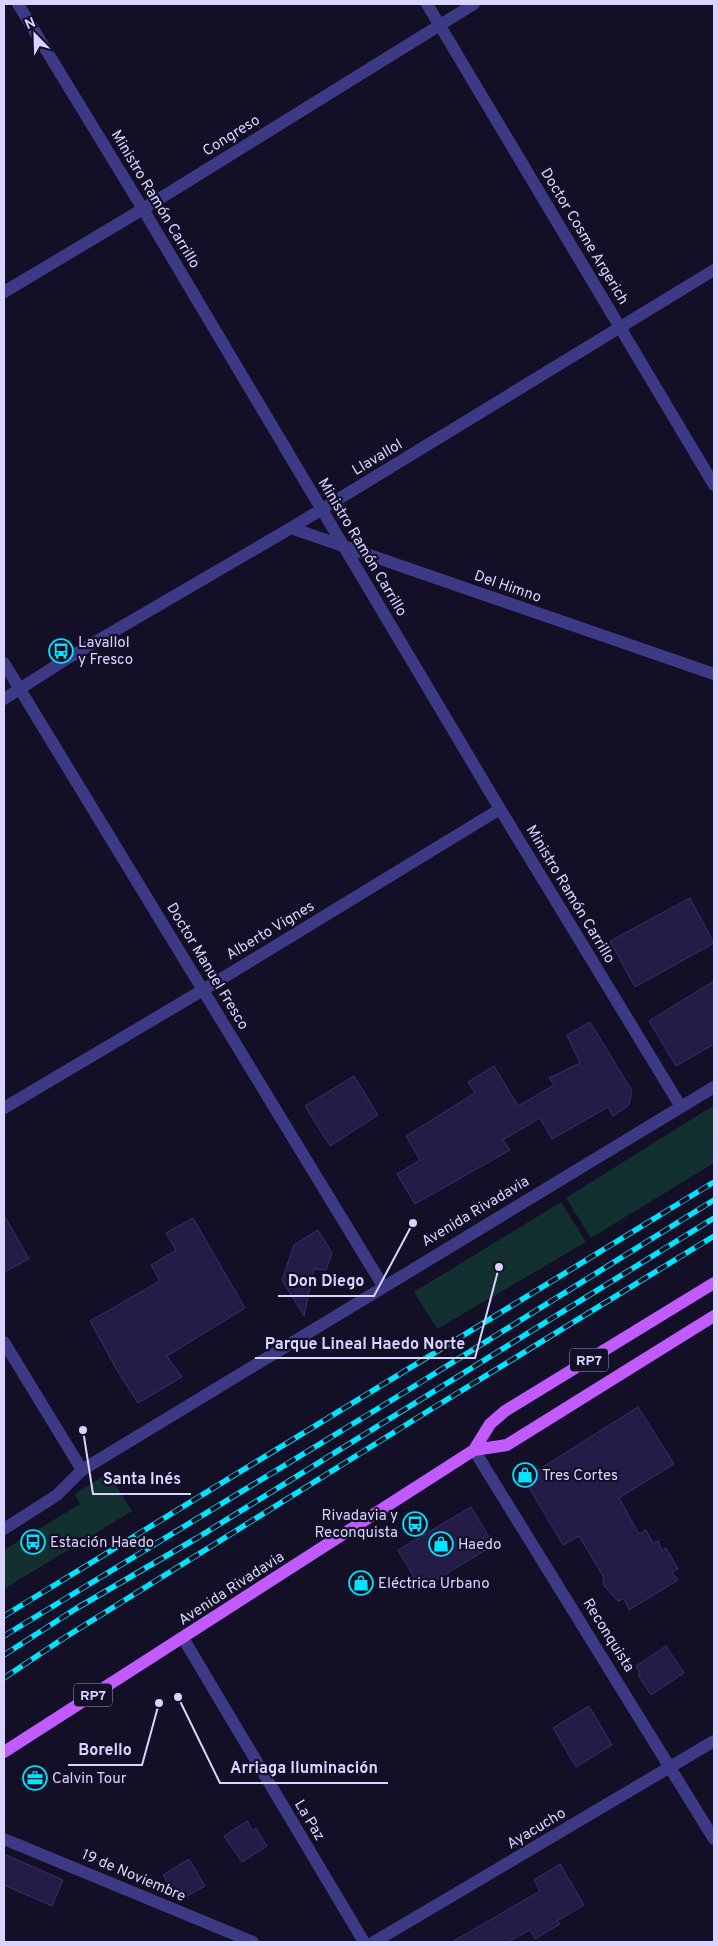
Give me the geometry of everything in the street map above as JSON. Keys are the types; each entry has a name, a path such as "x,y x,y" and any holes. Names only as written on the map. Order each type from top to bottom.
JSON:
{"main road":[{"name":"Avenida Rivadavia","path":"474,1450 490,1424 505,1412 714,1283"},
{"name":"Avenida Rivadavia","path":"4,1752 474,1450 507,1444 714,1316"}],"street":[{"name":"Ministro Ramón Carrillo","path":"18,4 143,209 500,808 682,1107"},
{"name":"Doctor Cosme Argerich","path":"427,4 714,485"},
{"name":"Congreso","path":"4,292 143,209 474,4"},
{"name":"Llavallol","path":"4,699 68,658 321,510 714,270"},
{"name":"Del Himno","path":"291,528 714,674"},
{"name":"Doctor Manuel Fresco","path":"4,663 383,1286"},
{"name":"Alberto Vignes","path":"4,1108 203,990 500,808"},
{"name":"Avenida Rivadavia","path":"4,1529 57,1495 82,1470 714,1087"},
{"path":"4,1342 82,1470"},
{"name":"Reconquista","path":"474,1450 672,1767 714,1839"},
{"name":"La Paz","path":"183,1638 364,1942"},
{"name":"Ayacucho","path":"374,1942 714,1741"},
{"name":"19 de Noviembre","path":"4,1839 253,1942"}],"green space":[{"path":"714,1105 714,1163 591,1238 566,1198"},
{"path":"561,1202 586,1242 437,1329 414,1292"},
{"path":"108,1473 132,1511 4,1589 4,1550 80,1504 75,1494"}],"building":[{"path":"690,898 714,943 635,987 610,941"},
{"path":"714,981 714,1044 676,1066 649,1021"},
{"path":"590,1022 632,1091 629,1105 613,1116 608,1107 552,1139 540,1118 503,1140 510,1150 415,1204 397,1174 420,1160 406,1136 475,1093 468,1082 494,1066 518,1106 554,1085 549,1078 580,1063 567,1035"},
{"path":"354,1076 378,1115 330,1146 305,1106"},
{"path":"4,1215 29,1259 4,1272"},
{"path":"193,1218 245,1308 167,1356 182,1377 138,1403 118,1372 90,1321 160,1281 151,1265 176,1250 166,1233"},
{"path":"318,1230 332,1253 326,1270 314,1269 304,1316 282,1280 294,1245"},
{"path":"638,1407 674,1464 619,1498 639,1534 646,1530 653,1543 658,1541 662,1551 666,1548 678,1569 672,1572 678,1580 629,1610 624,1599 618,1601 604,1586 603,1576 579,1536 563,1545 524,1479"},
{"path":"471,1507 494,1545 421,1589 398,1550"},
{"path":"666,1646 684,1673 651,1695 638,1675 640,1673 636,1666"},
{"path":"589,1706 612,1745 576,1767 553,1728"},
{"path":"247,1821 253,1831 256,1828 267,1846 242,1862 224,1836"},
{"path":"4,1854 63,1880 52,1906 4,1885"},
{"path":"189,1859 205,1886 179,1901 163,1875"},
{"path":"560,1864 584,1905 557,1921 560,1924 535,1939 530,1930 508,1942 452,1942 540,1891 534,1880"}],"railway":[{"path":"4,1616 714,1182"},
{"path":"4,1636 392,1400 714,1200"},
{"path":"4,1655 77,1608 197,1538 714,1218"},
{"path":"4,1678 64,1638 425,1413 714,1236"}],"place":[{"name":"Lavallol y Fresco","path":"61,651"},
{"name":"Don Diego","path":"413,1223"},
{"name":"Parque Lineal Haedo Norte","path":"499,1267"},
{"name":"Santa Inés","path":"83,1430"},
{"name":"Tres Cortes","path":"525,1475"},
{"name":"Rivadavia y Reconquista","path":"415,1524"},
{"name":"Estación Haedo","path":"33,1542"},
{"name":"Haedo","path":"441,1544"},
{"name":"Eléctrica Urbano","path":"361,1583"},
{"name":"Arriaga Iluminación","path":"178,1697"},
{"name":"Borello","path":"159,1703"},
{"name":"Calvin Tour","path":"35,1778"}]}
